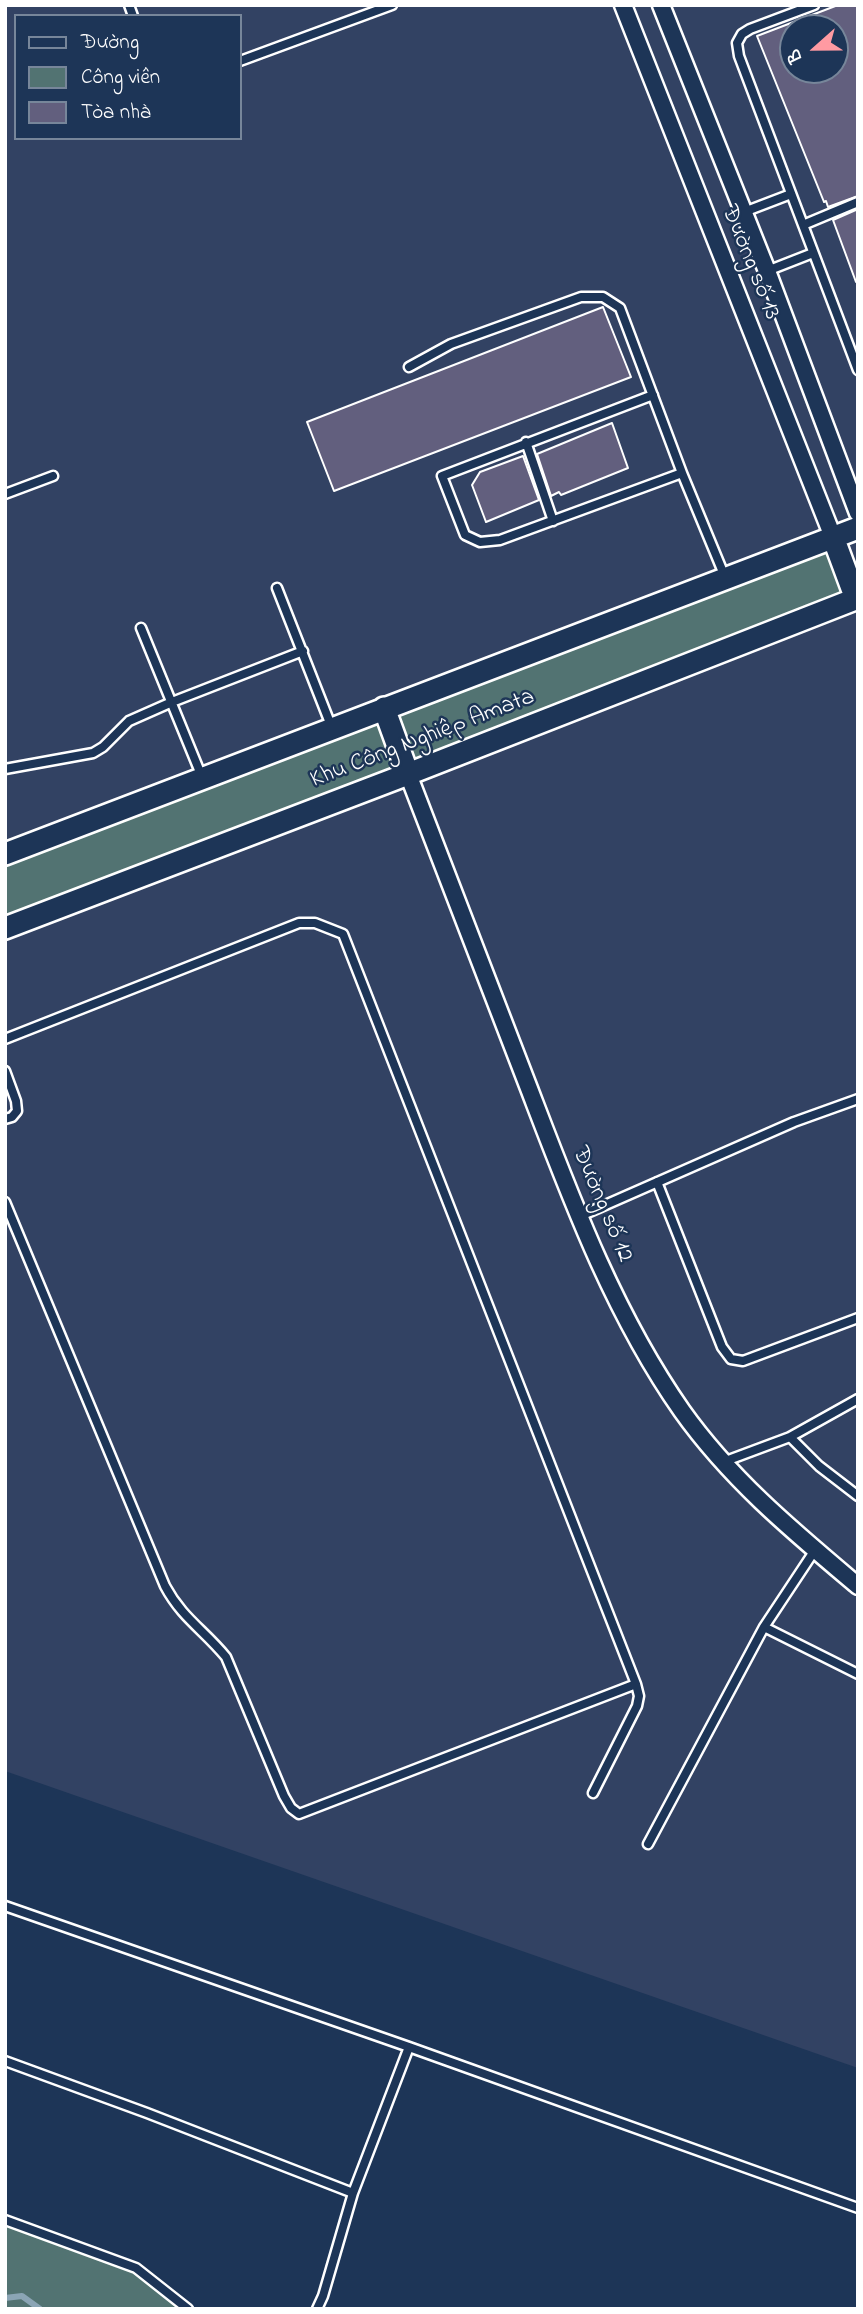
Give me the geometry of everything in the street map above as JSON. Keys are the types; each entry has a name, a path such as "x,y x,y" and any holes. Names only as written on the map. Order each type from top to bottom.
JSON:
{"street":[{"name":"Đường số 13","path":"623,5 833,537"},
{"name":"Đường số 13","path":"661,5 767,271 858,513"},
{"name":"Khu Công Nghiệp Amata","path":"5,854 858,528"},
{"path":"833,537 857,598"},
{"name":"Khu Công Nghiệp Amata","path":"5,928 857,598"},
{"path":"384,708 408,774"},
{"name":"Đường số 12","path":"408,774 578,1217 639,1344 682,1411 723,1462 786,1527 858,1586"}],"lane":[{"path":"242,60 392,5"},
{"path":"814,5 751,29 742,34 737,43 739,56 858,370"},
{"path":"744,212 791,194"},
{"path":"803,225 858,202"},
{"path":"767,271 813,253"},
{"path":"409,367 451,344 580,297 603,297 620,308 682,473 725,577"},
{"path":"653,395 442,476 465,535 480,542 500,540 682,473"},
{"path":"526,442 552,522"},
{"path":"5,494 53,476"},
{"path":"278,588 332,728"},
{"path":"141,628 202,777"},
{"path":"5,769 93,753 103,747 129,721 303,651"},
{"path":"5,1039 299,923 315,923 343,934 636,1684 638,1706 593,1793"},
{"path":"5,1070 17,1111 5,1119"},
{"path":"578,1217 794,1122 858,1100"},
{"path":"657,1182 722,1347 732,1359 743,1362 858,1318"},
{"path":"5,1202 165,1586 184,1615 213,1640 226,1657 291,1808 299,1814 636,1684"},
{"path":"723,1462 790,1437 858,1399"},
{"path":"790,1437 819,1466 858,1496"},
{"path":"648,1844 764,1626 815,1550"},
{"path":"764,1626 858,1674"},
{"path":"5,1906 858,2208"},
{"path":"317,2309 353,2193 409,2047"},
{"path":"5,2061 353,2193"},
{"path":"5,2220 136,2268 188,2309"}],"shaded area":[{"path":"5,5 858,5 858,2068 5,1771"}],"green space":[{"path":"830,550 846,591 410,761 393,716"},
{"path":"382,721 399,766 5,916 5,866"},
{"path":"5,2225 135,2271 182,2309 5,2309"}],"building":[{"path":"838,5 858,5 858,196 828,207 826,201 824,202 757,36 779,28 779,84 849,84 849,14 814,14"},
{"path":"858,209 858,282 856,282 833,220"},
{"path":"603,307 631,377 334,491 307,422"},
{"path":"612,423 628,468 561,495 559,492 551,496 537,454"},
{"path":"523,456 539,500 486,522 472,485 480,472"}],"waterway":[{"path":"5,2298 22,2296 40,2309"}]}
